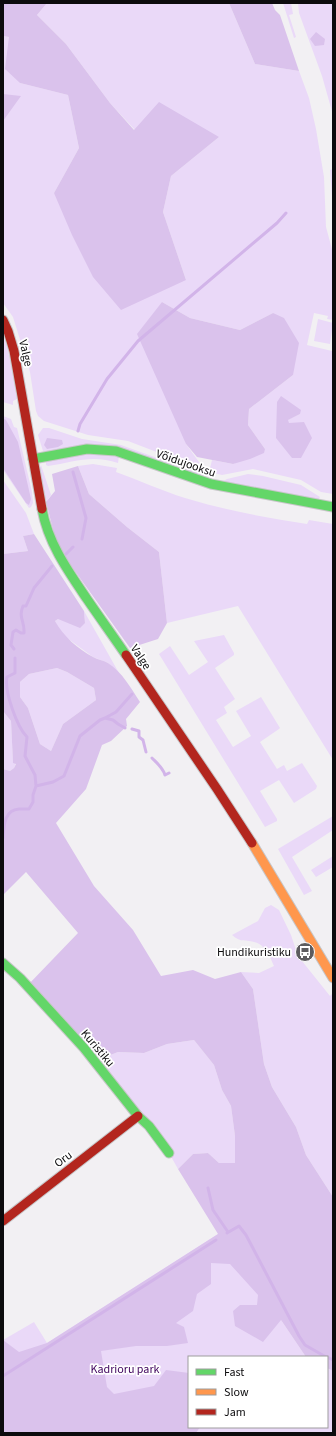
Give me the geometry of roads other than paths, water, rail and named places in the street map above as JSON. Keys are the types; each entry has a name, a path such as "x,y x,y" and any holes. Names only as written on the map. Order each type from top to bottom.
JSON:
{"street":[{"name":"Valge","path":"3,320 14,351 44,520 49,535 62,561 221,795 333,978"},
{"name":"Võidujooksu","path":"33,459 87,449 116,451 211,484 333,507"},
{"name":"Kuristiku","path":"3,963 20,978 84,1048 138,1116 149,1126 169,1153"},
{"name":"Oru","path":"3,1221 138,1116"}],"waterway":[{"path":"78,431 80,424 107,379 138,341 277,223 286,213"},
{"path":"73,472 86,518 82,539"},
{"path":"66,554 73,547"},
{"path":"14,649 11,645 13,632 16,630 24,633 24,625 21,617 23,606 26,606 34,588 52,566"},
{"path":"3,838 8,815 14,810 29,809 33,802 33,795 36,786 35,775 25,756 27,737 15,717 7,691 7,677 15,673 15,658"},
{"path":"105,718 116,712 132,694"},
{"path":"36,786 53,782 64,776 80,736 100,720 105,718 113,720 125,728"},
{"path":"132,729 139,731 139,737 143,740 146,752"},
{"path":"152,758 165,775 169,773"},
{"path":"208,1188 213,1210 228,1232"},
{"path":"227,1233 239,1226 246,1235 299,1336 305,1345 324,1356"},
{"path":"3,1376 216,1240"},
{"path":"328,1358 333,1360"}],"place":[{"name":"Hundikuristiku","path":"305,952"}],"park label":[{"name":"Kadrioru park","path":"125,1369"}]}
